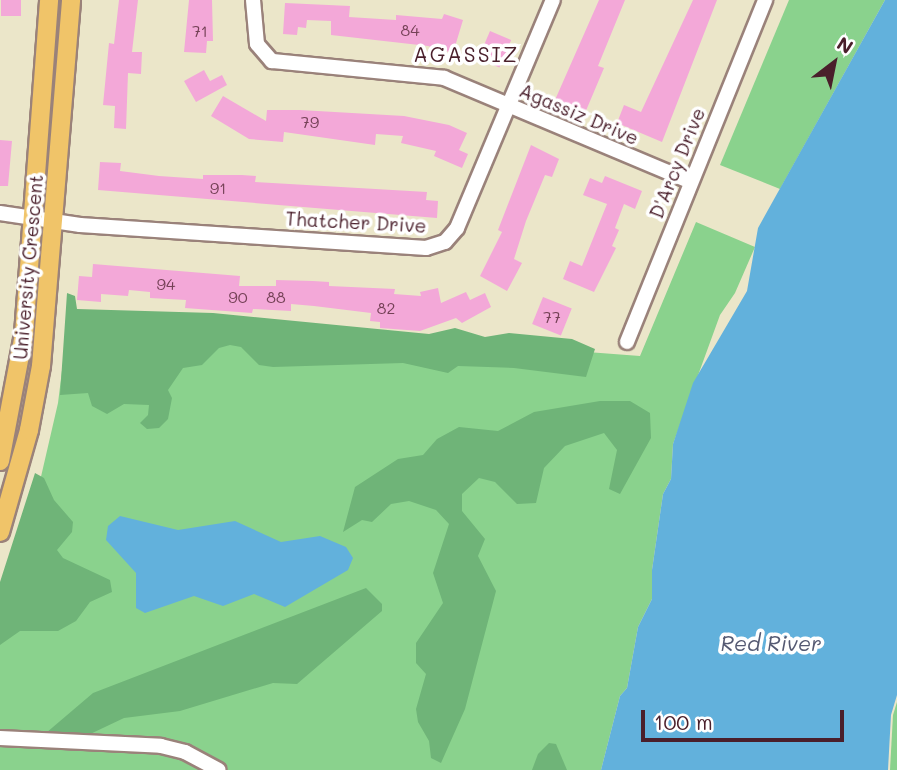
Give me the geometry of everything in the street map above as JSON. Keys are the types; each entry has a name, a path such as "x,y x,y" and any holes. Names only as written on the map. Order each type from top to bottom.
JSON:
{"main road":[{"name":"University Crescent","path":"0,461 22,346 49,0"},
{"name":"University Crescent","path":"0,532 38,385 71,0"}],"street":[{"name":"Agassiz Drive","path":"253,0 257,44 272,61 426,73 689,181"},
{"name":"Thatcher Drive","path":"0,213 54,220 426,248 444,242 457,228 553,0"},
{"name":"D'Arcy Drive","path":"627,342 689,181 765,0"},
{"path":"0,738 161,746 185,752 219,770"}],"green space":[{"path":"789,0 885,0 780,189 720,165"},
{"path":"696,222 755,247 735,293 720,315 673,444 671,479 663,494 652,570 652,599 638,627 627,688 620,696 601,770 0,770 0,597 37,494 58,403 69,313 640,356"},
{"path":"67,293 75,296 77,309 213,313 429,334 455,328 485,337 509,333 572,339 595,349 586,377 514,368 458,366 448,373 403,363 273,367 259,365 241,347 230,345 219,348 202,365 183,368 168,390 172,398 168,419 159,428 147,429 140,423 148,415 149,405 124,404 107,414 92,406 88,393 60,395"},
{"path":"600,401 630,401 650,413 651,438 620,494 609,489 617,450 604,433 565,446 544,468 536,503 517,504 495,482 479,478 462,494 462,511 485,539 478,556 496,591 465,709 441,763 431,758 429,741 418,722 416,709 426,674 416,663 416,643 443,603 433,573 449,524 436,510 409,501 391,504 372,522 362,520 343,532 355,487 398,459 423,455 437,439 459,427 498,431 534,412"},
{"path":"35,473 44,478 54,500 73,522 72,532 57,550 63,558 110,580 112,592 90,602 76,621 58,631 20,631 0,645 0,582"},
{"path":"366,588 382,604 382,611 297,684 273,683 180,711 124,718 86,736 46,733 93,693"},
{"path":"897,702 897,770 890,770 893,715"},
{"path":"549,743 556,744 567,770 532,770 538,754"}],"water":[{"name":"Red River","path":"885,0 897,0 897,695 891,715 888,770 601,770 620,696 627,688 638,627 652,599 652,570 663,494 671,479 673,444 693,383 747,291 758,228"},
{"path":"120,516 178,530 235,521 281,542 320,536 346,547 353,558 348,570 285,607 254,594 223,606 194,596 145,613 136,608 136,573 106,540 108,526"}],"building":[{"path":"1,0 21,0 21,16 1,16"},
{"path":"119,0 138,0 132,52 142,52 141,74 128,73 126,129 114,128 115,106 103,105 109,43 114,44"},
{"path":"189,0 212,0 213,41 207,41 206,53 184,52"},
{"path":"599,0 625,0 598,66 604,68 585,113 555,100"},
{"path":"693,0 717,0 662,142 617,123 624,105 641,112"},
{"path":"285,3 350,6 349,17 396,20 396,15 442,19 444,14 463,20 453,53 428,46 331,35 331,21 307,20 306,28 298,27 297,35 283,34"},
{"path":"490,31 511,40 499,68 478,59"},
{"path":"204,70 210,81 222,75 227,85 196,102 184,81"},
{"path":"223,96 266,121 267,110 300,110 404,116 449,125 467,133 459,150 468,154 462,168 434,156 436,151 401,143 403,136 376,134 375,145 284,132 283,142 249,139 211,116"},
{"path":"0,140 12,141 8,186 0,186"},
{"path":"531,145 559,159 552,177 545,175 526,221 514,259 522,263 507,291 480,276 502,232 498,230"},
{"path":"100,162 121,163 120,171 159,176 203,179 203,175 242,175 256,176 255,182 427,192 426,200 438,201 437,218 98,190"},
{"path":"605,176 642,191 635,209 624,204 615,228 619,230 612,246 616,248 594,292 563,279 570,261 582,266 607,204 583,195 590,178 602,183"},
{"path":"93,264 240,276 239,286 276,286 276,280 313,281 329,282 329,286 395,289 394,294 421,296 420,292 438,288 441,303 466,292 470,300 485,293 491,307 462,323 456,318 420,331 380,328 380,322 370,321 371,313 314,306 291,304 291,311 253,309 252,313 185,308 186,300 150,298 150,292 129,290 128,296 101,294 101,302 77,300 79,276 92,277"},
{"path":"543,297 572,309 561,336 532,324"}],"district":[{"name":"AGASSIZ","path":"466,54"}]}
